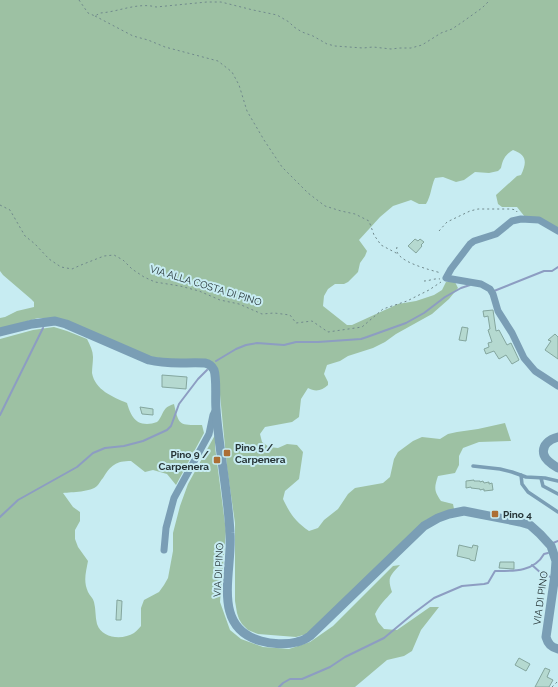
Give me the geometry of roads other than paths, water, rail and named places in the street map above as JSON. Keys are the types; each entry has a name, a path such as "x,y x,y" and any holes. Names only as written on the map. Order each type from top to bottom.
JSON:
{"street":[{"path":"558,231 538,220 521,219 512,221 496,234 474,241 470,244 451,268 446,278 481,284 490,289 498,311 512,333 524,358 536,371 558,386"},
{"name":"VIA DI PINO","path":"0,332 32,324 55,321 66,324 149,360 172,364 198,362 210,364 215,373 216,409 230,534 227,601 232,621 243,633 257,640 275,644 304,640 318,630 424,526 449,514 464,512 530,525 551,546 556,561 546,637 549,645 558,649"},
{"path":"164,550 166,528 174,498 209,434 213,414 216,409"},
{"path":"558,437 550,439 546,443 544,455 549,462 558,468"}],"lane":[{"path":"473,466 500,470 526,477 545,478 558,481"},
{"path":"521,475 522,484 528,492 558,512"},
{"path":"541,478 544,486 558,494"}],"waterway":[{"path":"494,291 544,271 552,271 558,267"},
{"path":"216,361 236,349 257,343 284,345 296,342 361,339 406,323 424,313 445,297 470,285"},
{"path":"0,415 43,328"},
{"path":"0,517 18,500 77,467 93,453 105,448 124,446 143,441 167,430 171,426 179,404 198,379 207,370"},
{"path":"553,543 558,541"},
{"path":"279,687 290,679 302,679 330,667 345,657 384,638 434,598 462,586 488,583 495,571 516,570 529,567 540,560 544,554 548,553"},
{"path":"532,565 542,574 551,577"}],"place":[{"name":"Pino 5 / Carpenera","path":"227,453"},
{"name":"Pino 9 / Carpenera","path":"217,460"},
{"name":"Pino 4","path":"495,514"}]}
